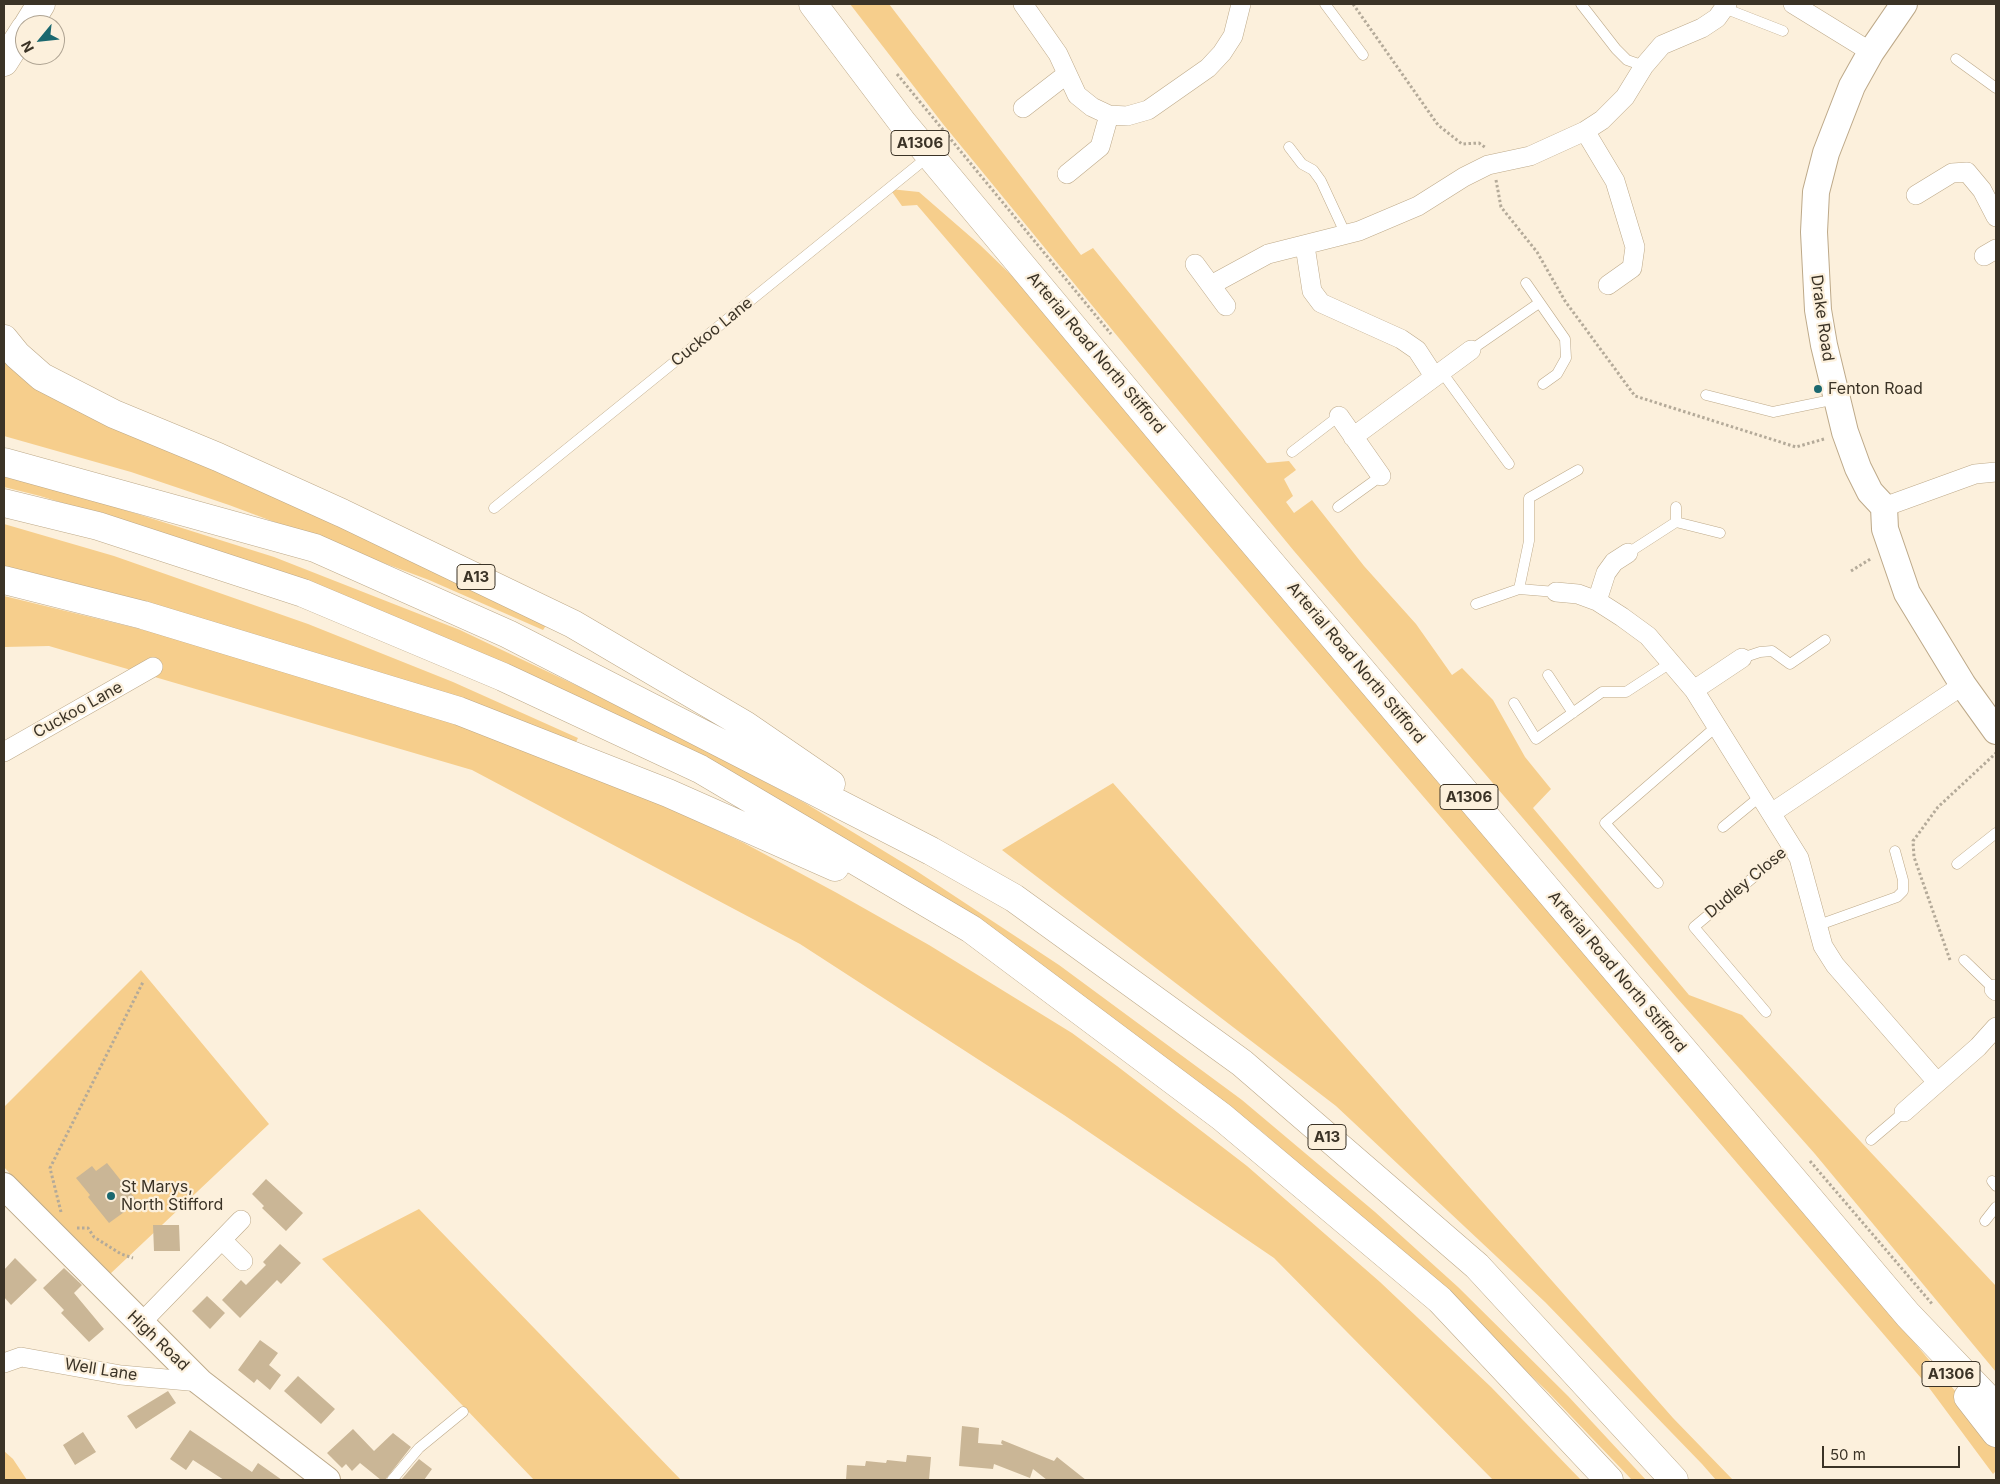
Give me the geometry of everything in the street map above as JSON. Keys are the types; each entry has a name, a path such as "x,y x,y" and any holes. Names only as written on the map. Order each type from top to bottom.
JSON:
{"main road":[{"path":"34,15 41,4"},
{"name":"Arterial Road North Stifford","path":"813,4 870,81 930,155 1225,509 1908,1315 1996,1407"},
{"path":"4,62 15,45"},
{"name":"A13","path":"4,339 16,355 42,377 114,414 218,457 316,501 573,624 745,725 931,851"},
{"name":"A13","path":"4,462 314,548 508,634 931,851 1014,898 1242,1063 1477,1266 1674,1480"},
{"path":"4,503 98,526 303,593 503,677 700,769 971,929 1222,1116 1440,1300 1609,1480"},
{"path":"4,580 143,615 459,711 668,793 971,929"},
{"name":"Arterial Road North Stifford","path":"1908,1315 1996,1433"}],"street":[{"path":"1023,4 1058,54 1077,95 1092,107 1108,115 1127,116 1148,110 1208,68 1222,53 1233,36 1241,4"},
{"path":"1794,4 1871,52"},
{"name":"Drake Road","path":"1884,507 1870,492 1858,468 1845,432 1824,344 1814,272 1816,192 1826,153 1839,115 1852,86 1871,52 1904,4"},
{"path":"1211,285 1268,254 1346,236 1418,206 1488,165 1530,156 1584,132 1602,120 1624,98 1644,66 1662,45 1702,28 1717,18 1726,6"},
{"path":"1023,108 1066,74"},
{"path":"1067,174 1100,146 1108,115"},
{"path":"1584,132 1615,181 1635,247 1632,268 1608,285"},
{"path":"1916,195 1952,173 1967,172 1982,190 1996,217"},
{"path":"1305,246 1312,291 1321,303 1401,339 1417,350 1438,373"},
{"path":"1195,264 1226,306"},
{"path":"1353,436 1471,350"},
{"path":"1339,416 1381,476"},
{"path":"1996,472 1976,474 1884,507 1885,529 1907,593 1963,686 1996,732"},
{"path":"1597,601 1606,573 1614,562 1628,553"},
{"name":"Dudley Close","path":"1556,592 1578,594 1597,601 1648,636 1694,690 1773,812 1792,845 1806,882 1816,926 1823,946 1835,965 1937,1082"},
{"path":"1694,690 1742,658"},
{"name":"Cuckoo Lane","path":"4,752 153,667"},
{"path":"1773,812 1963,686"},
{"path":"1904,1112 1978,1047 1996,1027"},
{"name":"High Road","path":"4,1186 63,1239 140,1324 200,1382 327,1480"},
{"path":"140,1324 241,1220"},
{"path":"222,1240 243,1261"},
{"name":"Well Lane","path":"4,1363 21,1357 121,1375 200,1382"}],"lane":[{"path":"1325,4 1363,55"},
{"path":"1581,4 1616,50 1627,60 1644,66"},
{"path":"1726,6 1783,31"},
{"path":"1956,59 1996,88"},
{"path":"1289,147 1302,164 1313,170 1321,181 1346,236"},
{"name":"Cuckoo Lane","path":"494,508 930,155"},
{"path":"1526,283 1565,338 1566,358 1557,374 1543,384"},
{"path":"1471,350 1539,303"},
{"path":"1438,373 1508,464"},
{"path":"1706,395 1773,412 1836,399"},
{"path":"1292,452 1339,416"},
{"path":"1519,589 1529,541 1529,498 1578,470"},
{"path":"1338,507 1381,476"},
{"path":"1676,506 1676,522"},
{"path":"1628,553 1676,522 1720,533"},
{"name":"Dudley Close","path":"1476,604 1519,589 1556,592"},
{"path":"1742,658 1760,652 1772,651 1790,664 1825,640"},
{"path":"1514,702 1536,739 1602,692 1626,692 1672,662"},
{"path":"1548,675 1573,714"},
{"path":"1658,883 1605,823 1717,726"},
{"path":"1723,827 1762,795"},
{"path":"1958,864 1996,833"},
{"name":"Dudley Close","path":"1766,1012 1694,927 1792,845"},
{"path":"1816,926 1896,898 1903,891 1904,880 1894,851"},
{"path":"1964,960 1995,991"},
{"path":"1871,1140 1904,1112"},
{"path":"1984,1221 1996,1207"},
{"path":"392,1480 419,1448 463,1412"}],"path":[{"path":"1353,4 1438,124 1462,144 1479,143 1484,146 1489,155"},
{"path":"892,67 1112,335"},
{"path":"1495,175 1501,207 1537,252 1565,301 1635,396 1796,447 1845,432"},
{"path":"1851,571 1874,556"},
{"path":"63,1239 50,1168 142,982"},
{"path":"1810,1161 1938,1312"},
{"path":"63,1239 72,1229 88,1228 94,1237 121,1254 133,1258"}],"shaded area":[{"path":"850,4 889,4 1081,255 1093,248 1267,463 1289,461 1296,470 1284,479 1293,496 1286,502 1294,513 1312,500 1364,566 1416,624 1452,675 1462,668 1493,700 1525,757 1551,789 1533,808 1689,995 1742,1015 1996,1286 1996,1372 1815,1154 1677,998 1294,551 943,124"},
{"path":"890,189 919,192 980,245 1031,294 1994,1437 1996,1441 1996,1471 1993,1474 1927,1385 917,205 902,206"},
{"path":"4,357 158,442 547,624 543,630 429,580 229,505 131,472 4,436"},
{"path":"4,472 274,557 460,630 645,718 805,803 915,870 1059,965 1242,1100 1375,1212 1458,1287 1568,1396 1646,1480 1632,1480 1548,1392 1424,1272 1260,1130 1064,982 905,878 170,536 40,496 4,487"},
{"path":"4,524 114,556 308,624 453,682 578,738 575,744 4,571"},
{"path":"4,596 144,630 320,679 438,717 648,798 744,843 837,893 929,945 1072,1033 1247,1166 1380,1282 1491,1387 1581,1480 1493,1480 1274,1258 1064,1115 800,944 472,770 49,646 4,647"},
{"path":"1113,783 1673,1418 1733,1480 1716,1480 1545,1302 1336,1106 1002,850"},
{"path":"141,970 269,1124 109,1275 67,1237 4,1167 4,1107"},
{"path":"419,1209 681,1480 534,1480 322,1259"},
{"path":"4,1451 13,1459 27,1480 4,1480"}],"building":[{"name":"St Marys, North Stifford","path":"107,1163 138,1202 109,1223 88,1197 90,1195 76,1178 92,1166 96,1171"},
{"path":"266,1179 303,1213 286,1231 262,1208 264,1206 252,1194"},
{"path":"153,1225 179,1225 180,1251 154,1251"},
{"path":"280,1244 301,1263 281,1284 277,1280 240,1318 222,1300 241,1280 246,1285 266,1265 263,1262"},
{"path":"15,1258 37,1280 11,1305 4,1297 4,1270"},
{"path":"64,1268 82,1285 74,1293 104,1329 89,1342 61,1313 64,1310 43,1288"},
{"path":"207,1296 225,1313 210,1329 192,1311"},
{"path":"260,1340 278,1353 269,1365 281,1375 270,1390 257,1379 254,1383 238,1370"},
{"path":"298,1376 335,1409 321,1424 284,1391"},
{"path":"168,1391 176,1403 136,1429 127,1416"},
{"path":"962,1426 979,1428 978,1443 1003,1445 1001,1443 1002,1440 1054,1461 1057,1457 1086,1480 1047,1480 1033,1469 1030,1478 994,1464 993,1469 959,1466"},
{"path":"353,1429 374,1451 393,1433 411,1447 385,1480 381,1480 360,1463 352,1471 346,1464 342,1468 327,1453"},
{"path":"190,1430 252,1472 258,1463 282,1480 224,1480 193,1460 186,1470 170,1459"},
{"path":"83,1432 96,1452 75,1465 63,1445"},
{"path":"907,1455 931,1457 929,1480 846,1480 847,1465 865,1466 866,1461 886,1463 887,1460 906,1462"},
{"path":"419,1459 432,1469 424,1480 401,1480"}],"place":[{"name":"Fenton Road","path":"1818,389"},
{"name":"St Marys, North Stifford","path":"111,1196"}]}
